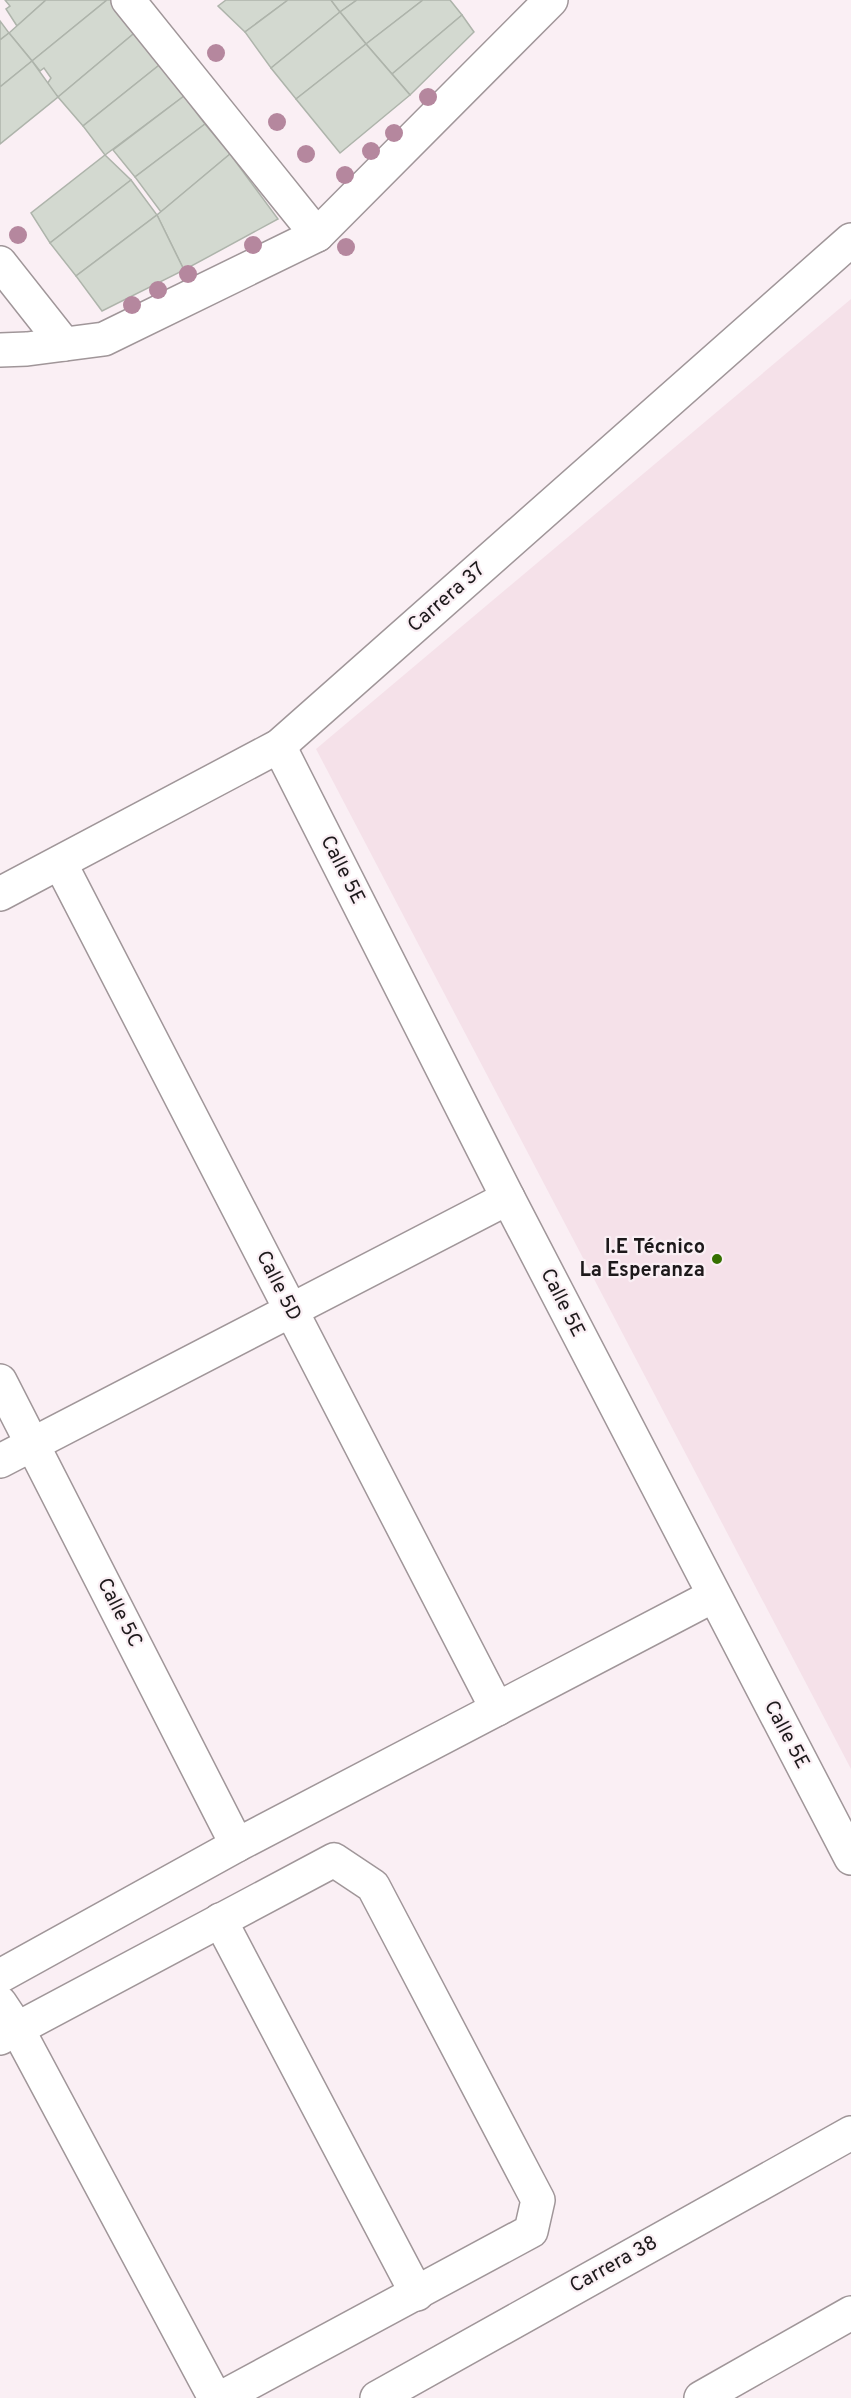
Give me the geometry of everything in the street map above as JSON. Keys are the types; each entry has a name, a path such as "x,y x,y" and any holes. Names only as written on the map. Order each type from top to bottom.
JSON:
{"street":[{"path":"128,0 317,235"},
{"path":"0,350 104,339 317,235 540,4"},
{"name":"Carrera 37","path":"0,894 279,746 851,240"},
{"path":"0,263 64,344"},
{"name":"Calle 5E","path":"279,746 507,1198 851,1858"},
{"name":"Calle 5D","path":"60,863 497,1709"},
{"path":"0,1461 507,1198"},
{"name":"Calle 5C","path":"0,1380 237,1845"},
{"path":"0,1977 237,1845 713,1596"},
{"path":"9,2034 334,1860 373,1886 538,2200 531,2231 221,2398"},
{"path":"220,1920 417,2294"},
{"path":"0,2003 9,2034 215,2398"},
{"name":"Carrera 38","path":"377,2398 851,2133"},
{"path":"701,2398 851,2313"}],"shaded area":[{"name":"I.E Técnico La Esperanza","path":"851,299 851,1769 316,749"}],"building":[{"path":"5,0 46,0 17,26 6,9 10,6"},
{"path":"46,0 107,0 32,61 9,33"},
{"path":"107,0 115,0 138,30 58,97 47,84 51,78 44,68 40,71 32,61"},
{"path":"226,0 288,0 245,32 218,6"},
{"path":"288,0 331,0 340,12 271,68 245,32"},
{"path":"331,0 357,0 340,12"},
{"path":"357,0 423,0 366,44 340,12"},
{"path":"423,0 450,0 462,15 392,74 366,44"},
{"path":"340,12 366,44 296,99 271,68"},
{"path":"462,15 474,32 410,95 392,74"},
{"path":"0,21 9,33 0,40"},
{"path":"138,30 163,62 83,126 58,97"},
{"path":"9,33 32,61 0,87 0,40"},
{"path":"366,44 410,95 340,153 296,99"},
{"path":"32,61 58,97 0,144 0,87"},
{"path":"163,62 184,96 105,155 83,126"},
{"path":"184,96 205,124 135,177 113,150"},
{"path":"205,124 230,154 161,212 135,177"},
{"path":"230,154 278,219 184,270 157,215"},
{"path":"105,155 131,180 50,243 31,213"},
{"path":"131,180 157,215 76,276 50,243"},
{"path":"157,215 184,270 102,311 76,276"}],"place":[{"name":"I.E Técnico La Esperanza","path":"717,1259"}]}
